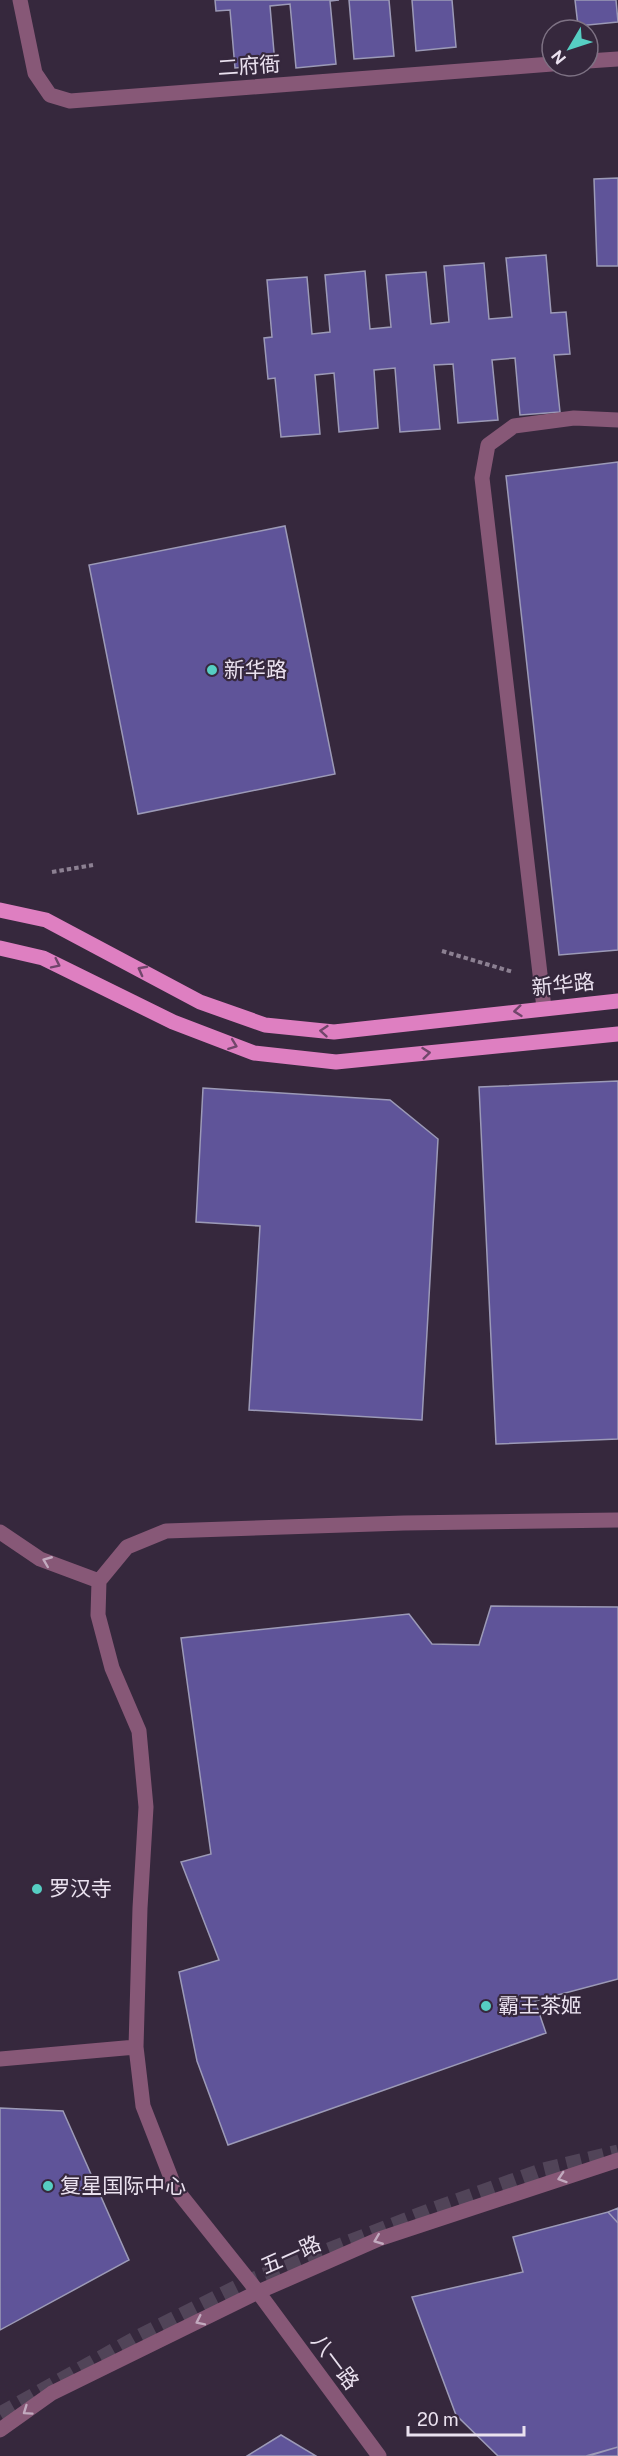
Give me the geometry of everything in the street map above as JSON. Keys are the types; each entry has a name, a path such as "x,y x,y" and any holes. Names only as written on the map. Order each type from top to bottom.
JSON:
{"main road":[{"name":"新华路","path":"0,909 46,920 200,1002 266,1025 334,1032 618,1001"},
{"path":"0,948 44,958 174,1022 254,1053 336,1062 618,1034"}],"street":[{"name":"二府衙","path":"20,0 35,73 50,95 70,101 540,65"},
{"path":"600,60 618,59"},
{"path":"544,1008 482,478 489,445 514,426 574,418 618,420"},
{"path":"0,1532 40,1559 99,1581 127,1547 166,1531 404,1523 618,1520"},
{"name":"八一路","path":"99,1581 98,1616 112,1668 139,1731 146,1807 136,2047 143,2106 175,2188 258,2292 379,2456"},
{"path":"0,2059 136,2047"},
{"name":"五一路","path":"0,2430 52,2394 258,2292 380,2239 618,2160"}],"path":[{"path":"52,872 93,865"},
{"path":"442,951 491,965"}],"building":[{"path":"215,0 339,0 330,1 336,64 296,68 290,4 270,6 275,64 235,68 230,10 216,11"},
{"path":"349,0 389,0 394,56 354,59"},
{"path":"412,0 452,0 456,47 416,51"},
{"path":"575,0 616,0 618,22 600,24 600,18 577,18"},
{"path":"618,178 618,266 597,266 594,179"},
{"path":"546,255 551,313 566,312 570,354 554,355 560,412 520,415 515,358 492,360 498,420 458,423 453,364 434,365 440,429 400,432 395,368 374,370 378,428 339,432 334,373 315,375 320,434 281,437 275,378 268,379 264,338 272,337 267,280 307,277 312,334 330,332 325,275 365,271 370,329 391,327 386,275 426,272 431,324 449,322 444,266 484,263 489,319 512,317 506,258"},
{"path":"618,462 618,950 559,955 506,476"},
{"name":"新华路","path":"285,526 335,774 138,814 89,565"},
{"path":"618,1081 618,1439 496,1444 479,1087"},
{"path":"203,1088 390,1100 438,1139 422,1420 249,1410 260,1226 196,1222"},
{"path":"491,1606 618,1607 618,1979 535,2001 546,2033 228,2145 197,2061 179,1972 219,1960 181,1862 211,1854 181,1638 409,1614 432,1644 479,1645"},
{"name":"复星国际中心","path":"0,2108 63,2111 129,2260 0,2330"},
{"path":"618,2208 618,2223 608,2212"},
{"path":"608,2212 618,2223 618,2447 586,2456 498,2456 456,2415 412,2297 523,2272 513,2237"},
{"path":"281,2435 316,2456 247,2456"},
{"path":"618,2447 618,2456 586,2456 595,2454"}],"tunnel":[{"path":"0,2414 138,2337 249,2281 434,2209 543,2170 618,2152"}],"place":[{"name":"新华路","path":"212,670"},
{"name":"罗汉寺","path":"37,1889"},
{"name":"霸王茶姬","path":"486,2006"},
{"name":"复星国际中心","path":"48,2186"}]}
